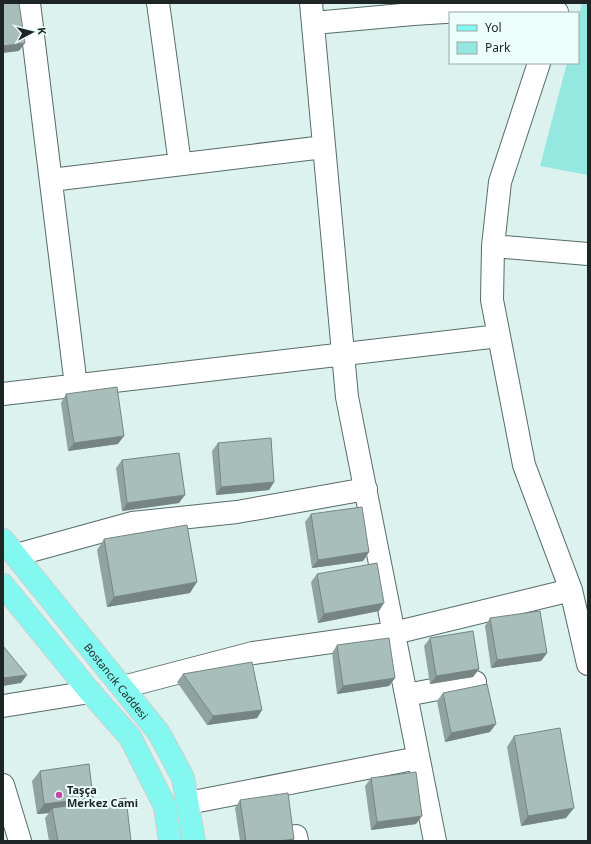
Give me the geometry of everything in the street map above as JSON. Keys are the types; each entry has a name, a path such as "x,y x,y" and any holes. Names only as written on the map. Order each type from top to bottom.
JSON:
{"main road":[{"name":"Bostancık Caddesi","path":"9,548 159,733 183,778 194,841"},
{"path":"3,585 90,692 130,737 165,806 170,841"}],"street":[{"path":"28,3 76,386"},
{"path":"158,3 180,164"},
{"path":"434,841 347,397 312,13 526,7 557,9"},
{"path":"540,64 500,182 493,246 492,300 524,465 571,590 588,664"},
{"path":"51,180 324,147"},
{"path":"493,246 588,254"},
{"path":"3,394 499,336"},
{"path":"9,548 132,523 237,512 366,489"},
{"path":"123,687 252,653 394,633 571,590"},
{"path":"406,695 475,682"},
{"path":"3,706 90,692"},
{"path":"188,803 418,758"},
{"path":"3,785 20,841"}],"green space":[{"path":"582,3 588,3 588,175 540,166 567,64 579,64 579,15"}],"building":[{"path":"3,3 19,3 25,43 3,46"},
{"path":"117,387 124,436 74,443 66,394"},
{"path":"271,438 274,482 221,487 218,443"},
{"path":"179,453 185,495 127,503 122,460"},
{"path":"362,507 369,552 318,560 311,514"},
{"path":"187,525 197,582 114,597 104,539"},
{"path":"377,563 384,603 324,614 317,574"},
{"path":"540,611 547,653 497,660 490,618"},
{"path":"473,631 479,669 436,676 430,638"},
{"path":"389,638 395,678 343,686 337,645"},
{"path":"3,646 27,675 3,678"},
{"path":"252,662 262,710 213,716 183,674"},
{"path":"487,684 496,724 451,733 443,693"},
{"path":"560,728 574,808 528,816 514,736"},
{"path":"89,764 93,798 44,804 40,771"},
{"path":"416,772 422,816 377,822 371,778"},
{"path":"288,793 294,839 279,841 246,841 240,800"},
{"path":"126,798 131,841 58,841 52,808"}],"place":[{"name":"Taşça Merkez Cami","path":"59,795"}]}
